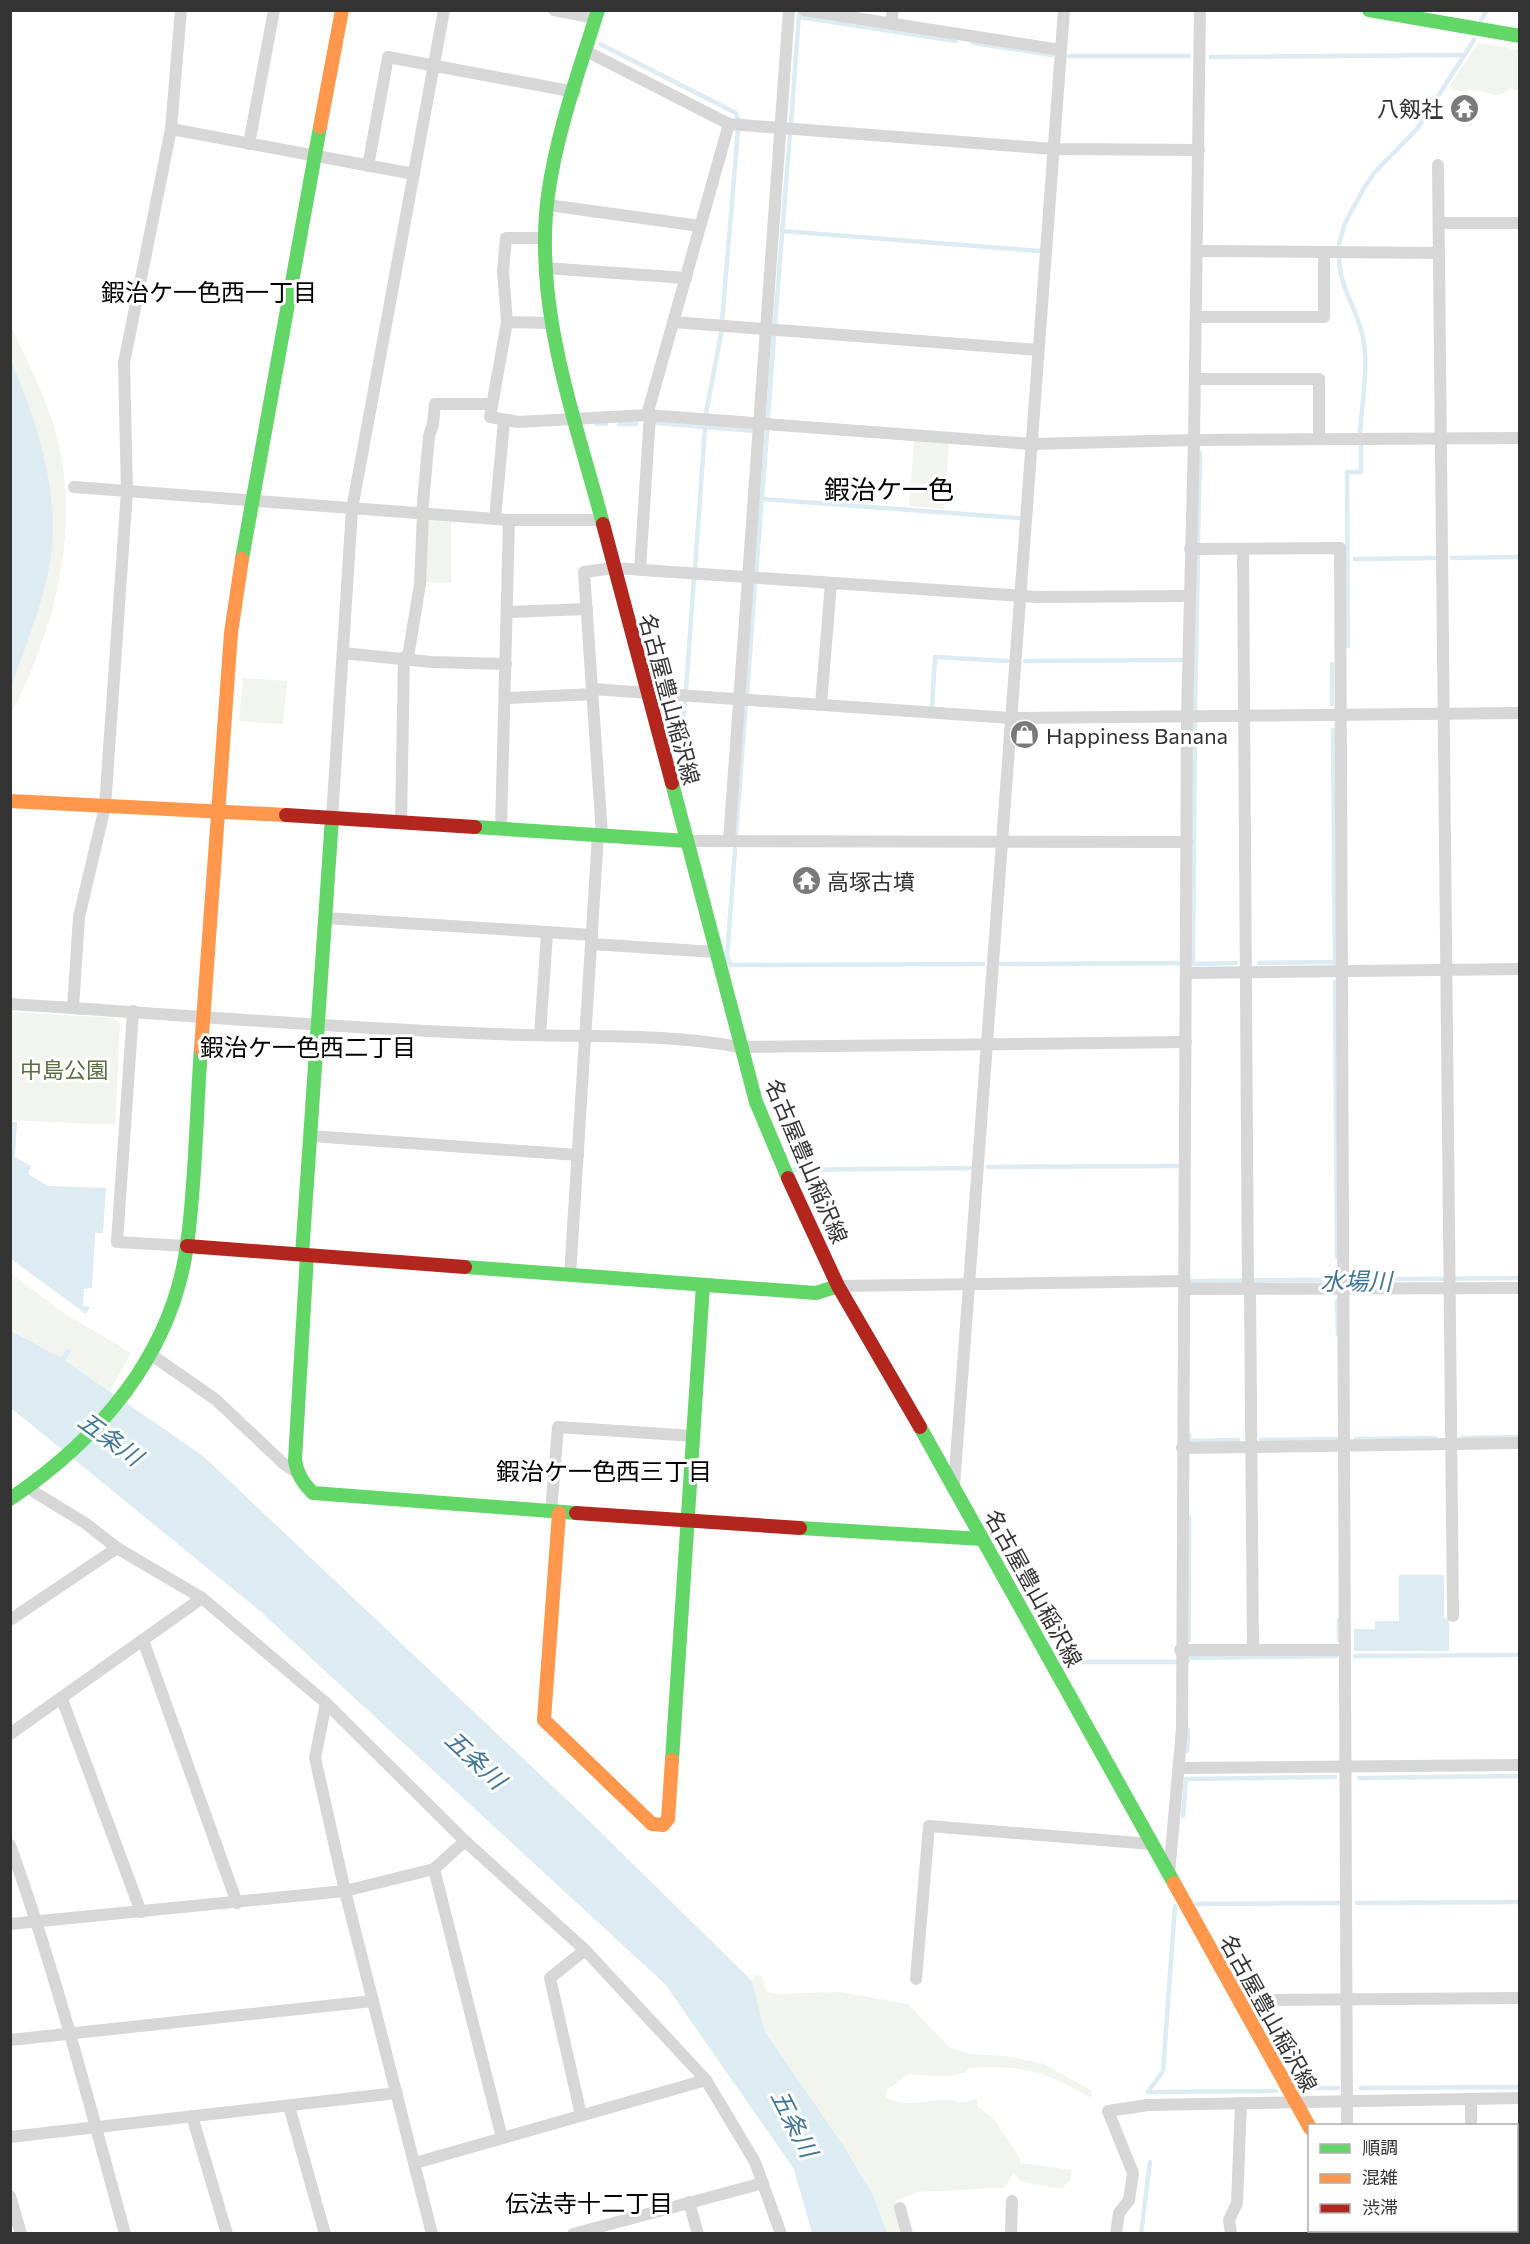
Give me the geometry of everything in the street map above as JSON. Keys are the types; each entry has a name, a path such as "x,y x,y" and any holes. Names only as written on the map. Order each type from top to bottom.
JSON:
{"street":[{"path":"73,1008 79,917 105,807 127,491 124,363 171,129 182,10"},
{"path":"249,144 274,10"},
{"path":"10,1499 45,1478 107,1419 139,1373 161,1333 187,1246 226,683 250,501 342,10"},
{"path":"296,1472 310,1136 352,509 444,10"},
{"path":"554,10 596,14"},
{"path":"729,841 789,10"},
{"path":"804,10 1062,50"},
{"path":"891,24 893,10"},
{"path":"954,1486 1000,842 1065,10"},
{"path":"1168,1875 1182,1729 1180,1650 1187,717 1196,380 1200,10"},
{"path":"1369,10 1402,13 1520,36"},
{"name":"名古屋豊山稲沢線","path":"596,14 558,150 548,205 546,268 550,323 739,1047 773,1147 838,1286 954,1486 1151,1845 1308,2124"},
{"path":"586,51 729,124 1054,149 1198,150"},
{"path":"368,166 388,57 574,92"},
{"path":"640,570 649,415 729,124"},
{"path":"171,129 414,174"},
{"path":"1438,165 1453,1616"},
{"path":"548,205 700,226"},
{"path":"1439,224 1520,223"},
{"path":"546,238 506,238 503,271 507,322 490,404 490,417 504,421 649,415 1031,444 1194,440 1520,438"},
{"path":"1198,251 1440,253"},
{"path":"1197,317 1324,317 1324,252"},
{"path":"546,268 686,278"},
{"path":"507,322 550,323"},
{"path":"673,322 1038,350"},
{"path":"1196,380 1319,379 1319,439"},
{"path":"402,823 406,657 420,584 422,514 429,436 435,404 490,404"},
{"path":"495,519 504,421"},
{"path":"74,487 510,520 601,520"},
{"path":"501,829 510,520"},
{"path":"1191,549 1340,548 1347,2124"},
{"path":"1243,549 1253,1650"},
{"path":"570,1275 600,835 584,572 614,568 1019,596 1190,596"},
{"path":"821,704 831,583"},
{"path":"508,612 587,609"},
{"path":"343,653 406,657 432,662 507,664"},
{"path":"506,698 646,691 1010,718 1520,713"},
{"path":"10,801 218,811 687,841 1187,842"},
{"path":"326,918 547,933 592,940 715,952"},
{"path":"540,1035 547,933"},
{"path":"1186,973 1520,969"},
{"path":"10,1004 540,1035 585,1035 719,1043 739,1047 1186,1042"},
{"path":"133,1011 117,1242 816,1293 838,1286 969,1284 1249,1285 1449,1282 1520,1288"},
{"path":"310,1136 578,1155"},
{"path":"694,1436 558,1427 544,1720 657,1826 668,1820 694,1436 703,1285"},
{"path":"150,1354 215,1399 284,1464 296,1472 313,1493 555,1513 982,1539"},
{"path":"1182,1448 1520,1443"},
{"path":"28,1488 85,1523 117,1548 202,1598 326,1703 465,1841 585,1950 706,2080 738,2130 763,2183 781,2234"},
{"path":"10,1620 117,1548"},
{"path":"10,1734 202,1598"},
{"path":"142,1640 237,1903"},
{"path":"1180,1650 1345,1650"},
{"path":"62,1699 141,1912"},
{"path":"326,1703 315,1758 345,1891 432,2234"},
{"path":"1179,1768 1520,1765"},
{"path":"916,1979 929,1826 1151,1845"},
{"path":"10,1924 345,1891 435,1869 465,1841"},
{"path":"10,1845 38,1921 71,2033 125,2234"},
{"path":"435,1869 502,2138"},
{"path":"581,2115 550,1978 585,1950"},
{"path":"1240,2004 1255,2000 1520,1998"},
{"path":"10,2040 373,2001"},
{"path":"415,2163 706,2080"},
{"path":"10,2137 397,2093"},
{"path":"1116,2234 1119,2213 1129,2200 1132,2173 1108,2111 1148,2105 1520,2098"},
{"path":"1471,2099 1471,2124"},
{"path":"1231,2234 1229,2220 1237,2203 1241,2103"},
{"path":"289,2106 325,2234"},
{"path":"192,2116 226,2234"},
{"path":"573,2234 608,2229 690,2202 763,2183"},
{"path":"10,2196 21,2234"},
{"path":"1011,2234 1012,2201"},
{"path":"690,2202 698,2234"},
{"path":"900,2208 908,2234"}],"green space":[{"path":"1478,43 1519,50 1519,92 1511,88 1493,95 1475,90 1451,89 1450,85"},
{"path":"10,324 51,417 61,455 66,493 61,569 53,607 27,680 11,714 11,687 35,621 34,424 11,358"},
{"path":"914,441 949,443 944,509 909,506"},
{"path":"427,520 451,522 451,583 424,582"},
{"path":"243,678 287,681 283,724 239,721"},
{"name":"中島公園","path":"10,1012 115,1018 120,1024 115,1125 11,1120"},
{"path":"10,1273 62,1312 131,1353 110,1391 60,1357 11,1330"},
{"path":"756,1975 762,1976 766,1992 777,1994 839,1992 908,2004 949,2047 969,2054 1006,2056 1044,2064 1092,2091 1091,2098 1047,2076 1003,2067 969,2068 966,2072 949,2077 908,2074 887,2090 886,2097 892,2101 908,2103 940,2100 964,2102 974,2098 977,2100 977,2106 993,2118 1019,2157 1020,2163 1072,2170 1070,2181 1060,2189 1020,2181 1014,2173 1004,2188 917,2192 896,2201 894,2210 900,2233 887,2233 873,2195 843,2145 765,2032 752,1981"}],"water":[{"path":"10,358 38,434 50,488 53,515 46,583 11,687"},
{"path":"10,1122 17,1122 15,1157 31,1166 28,1174 48,1186 106,1188 103,1233 95,1233 92,1288 84,1289 83,1306 90,1307 86,1314 11,1259"},
{"name":"五条川","path":"10,1330 60,1357 203,1456 583,1815 752,1981 765,2032 843,2145 873,2195 887,2233 812,2233 794,2169 665,1984 260,1611 11,1408"},
{"path":"1399,1575 1444,1575 1444,1618 1449,1618 1449,1651 1354,1651 1354,1629 1375,1629 1375,1621 1399,1621"}],"waterway":[{"path":"1481,21 1487,10"},
{"path":"791,124 799,14"},
{"path":"799,17 956,41"},
{"path":"1339,244 1345,223 1364,188 1374,173 1417,129 1474,40"},
{"path":"973,43 1052,55"},
{"path":"600,44 736,113 738,119"},
{"path":"1211,57 1464,55"},
{"path":"1069,56 1189,56"},
{"path":"722,321 738,130"},
{"path":"775,324 790,133"},
{"path":"782,231 1040,251"},
{"path":"1339,258 1342,280 1364,343 1365,376 1360,432"},
{"path":"706,413 722,329"},
{"path":"768,418 774,335"},
{"path":"657,423 755,431"},
{"path":"597,424 606,424"},
{"path":"619,424 636,424"},
{"path":"695,569 705,427"},
{"path":"756,574 767,432"},
{"path":"1348,646 1347,472 1361,472 1361,443"},
{"path":"1198,541 1200,453"},
{"path":"762,499 1019,518"},
{"path":"1195,710 1198,556"},
{"path":"1452,558 1520,557"},
{"path":"1355,559 1435,558"},
{"path":"686,689 694,578"},
{"path":"747,694 755,583"},
{"path":"932,707 935,657 1007,661"},
{"path":"1025,661 1186,660"},
{"path":"1332,664 1332,704"},
{"path":"680,770 685,698"},
{"path":"736,834 746,703"},
{"path":"1195,723 1193,964 1236,963"},
{"path":"1333,730 1335,965"},
{"path":"735,849 727,957 731,965 983,964"},
{"path":"1259,963 1335,962"},
{"path":"1001,964 1181,963"},
{"path":"1335,982 1337,1257"},
{"path":"988,1167 1181,1166"},
{"path":"792,1170 970,1168"},
{"name":"水場川","path":"1193,1281 1520,1278"},
{"path":"1337,1301 1338,1334"},
{"path":"60,1364 68,1351"},
{"path":"1189,1435 1189,1441 1238,1440"},
{"path":"1462,1438 1520,1437"},
{"path":"1356,1439 1435,1438"},
{"path":"1261,1440 1339,1439"},
{"path":"1189,1517 1189,1640"},
{"path":"1339,1620 1339,1640"},
{"path":"1355,1656 1520,1655"},
{"path":"1188,1661 1188,1658 1336,1656"},
{"path":"1065,1662 1175,1662"},
{"path":"1187,1751 1188,1730"},
{"path":"1359,1778 1520,1776"},
{"path":"1183,1816 1186,1779 1335,1777"},
{"path":"1357,1903 1520,1902"},
{"path":"1196,1904 1339,1903"},
{"path":"1148,2092 1163,2071 1175,1906"},
{"path":"1361,2088 1520,2087"},
{"path":"1303,2088 1338,2088"},
{"path":"1148,2092 1276,2091"},
{"path":"1141,2234 1150,2162"}],"traffic: fast":[{"path":"598,10 569,101 557,148 548,195 545,237 546,279 559,361 603,524"},
{"path":"1369,10 1520,36"},
{"path":"242,559 320,127"},
{"path":"672,783 756,1102 788,1178"},
{"path":"302,1255 332,818"},
{"path":"475,827 687,841"},
{"path":"10,1499 43,1475 101,1421 126,1391 148,1358 166,1323 179,1285 187,1245 201,1049"},
{"path":"307,1255 295,1460 301,1478 313,1493 576,1513"},
{"path":"465,1267 816,1293 838,1286"},
{"path":"672,1760 703,1285"},
{"path":"920,1427 1174,1883"},
{"path":"800,1528 982,1539"}],"traffic: slow":[{"path":"320,127 342,10"},
{"path":"201,1049 231,633 242,559"},
{"path":"10,801 286,815"},
{"path":"559,1513 544,1720 652,1824 663,1825 668,1819 672,1760"},
{"path":"1174,1883 1308,2124"}],"traffic: jam":[{"path":"603,524 672,783"},
{"path":"286,815 475,827"},
{"path":"788,1178 838,1286 920,1427"},
{"path":"187,1246 465,1267"},
{"path":"576,1513 800,1528"}],"place":[{"name":"八剱社","path":"1464,108"},
{"name":"Happiness Banana","path":"1025,735"},
{"name":"高塚古墳","path":"806,881"}],"district":[{"name":"鍜治ケ一色西一丁目","path":"209,291"},
{"name":"鍜治ケ一色","path":"889,488"},
{"name":"鍜治ケ一色西二丁目","path":"308,1046"},
{"name":"鍜治ケ一色西三丁目","path":"604,1470"},
{"name":"伝法寺十二丁目","path":"589,2202"}]}
